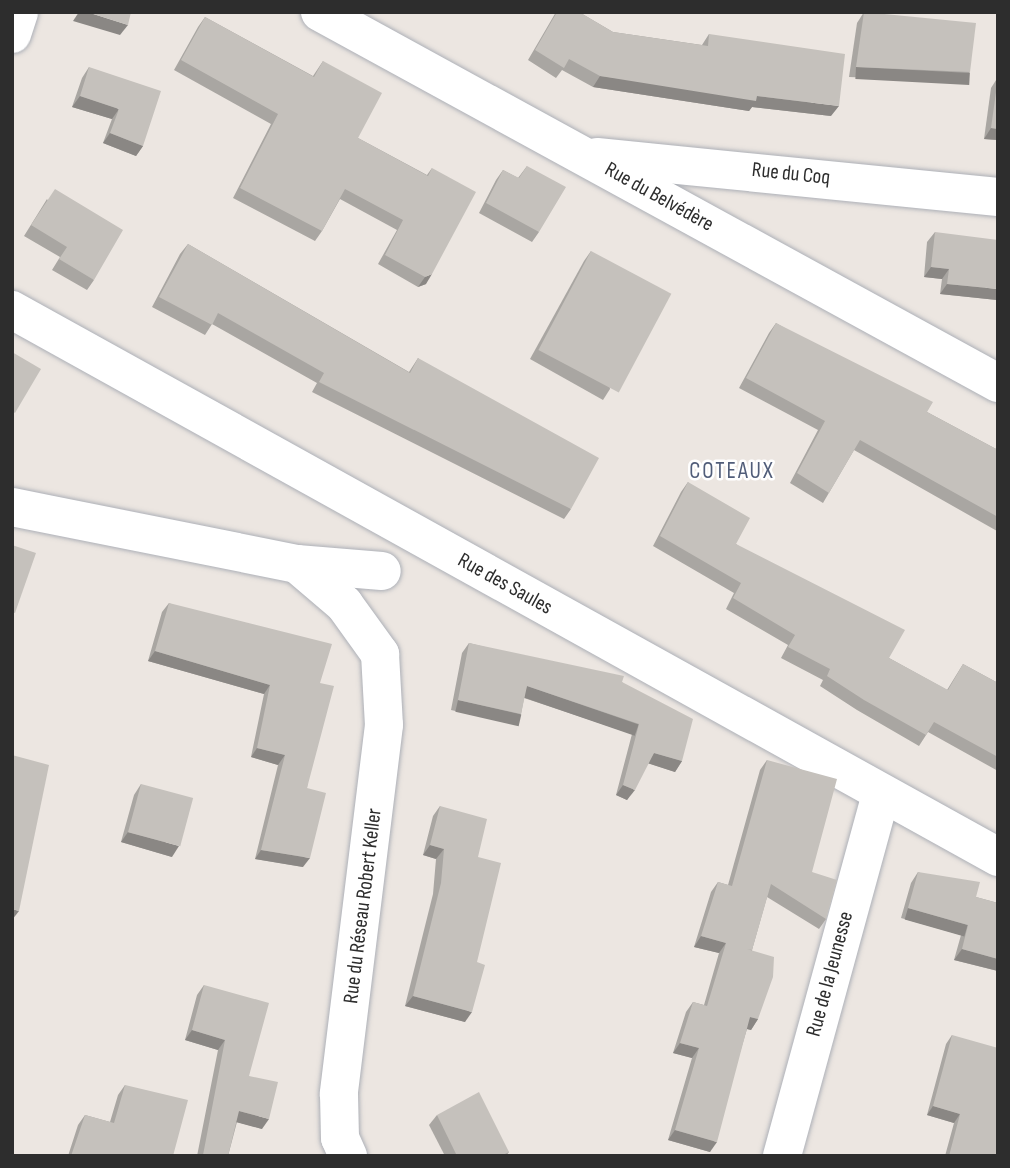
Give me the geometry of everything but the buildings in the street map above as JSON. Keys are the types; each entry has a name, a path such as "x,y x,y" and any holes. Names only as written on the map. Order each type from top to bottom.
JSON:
{"street":[{"path":"12,33 19,12"},
{"name":"Rue du Belvédère","path":"320,12 998,383"},
{"name":"Rue du Coq","path":"584,156 998,197"},
{"name":"Rue des Saules","path":"12,310 998,857"},
{"path":"12,507 298,564 382,570"},
{"name":"Rue du Réseau Robert Keller","path":"348,1156 340,1138 339,1094 384,725 380,654 371,599 382,570 408,532"},
{"path":"298,564 344,604 380,654"},
{"name":"Rue de la Jeunesse","path":"782,1156 881,793"}],"district":[{"name":"COTEAUX","path":"732,471"}]}
